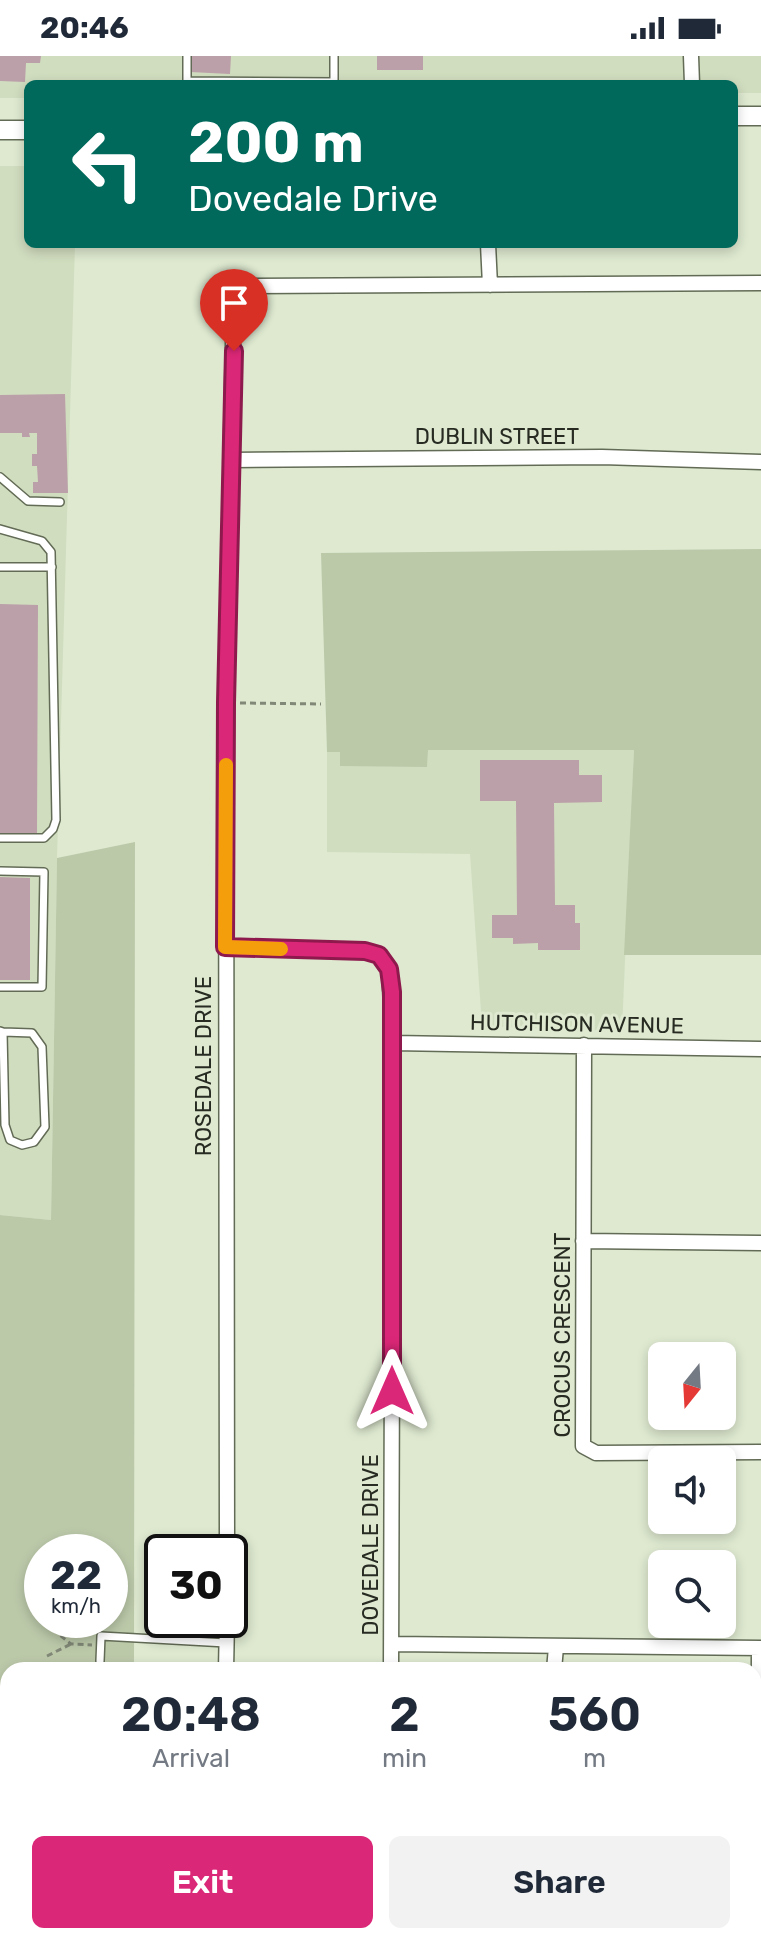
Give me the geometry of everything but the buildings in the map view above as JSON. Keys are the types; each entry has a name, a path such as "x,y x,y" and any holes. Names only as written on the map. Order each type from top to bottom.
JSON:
{"street":[{"path":"691,56 692,80"},
{"path":"738,116 761,116"},
{"path":"0,130 24,130"},
{"path":"488,248 490,285 761,283"},
{"name":"ROSEDALE DRIVE","path":"227,1534 226,703 234,292 249,286 490,285"},
{"name":"DUBLIN STREET","path":"233,460 602,457 761,462"},
{"name":"DOVEDALE DRIVE","path":"225,947 365,951 379,955 389,969 393,1043 391,1662"},
{"name":"HUTCHISON AVENUE","path":"393,1043 761,1049"},
{"name":"CROCUS CRESCENT","path":"584,1045 583,1446 596,1453 761,1452"},
{"path":"583,1241 761,1243"},
{"path":"226,1662 227,1638"},
{"path":"392,1644 760,1648"},
{"path":"555,1662 556,1647"}],"lane":[{"path":"187,56 187,80"},
{"path":"334,56 334,80"},
{"path":"0,477 28,501 60,502"},
{"path":"0,529 42,541 51,552 56,820 53,829 44,838 0,838"},
{"path":"0,567 52,567"},
{"path":"0,871 44,872 42,987 0,987"},
{"path":"2,1032 32,1033 42,1047 45,1127 34,1142 22,1145 10,1140 5,1125 2,1032"},
{"path":"100,1661 101,1636 227,1643"}],"path":[{"path":"226,703 321,704"},
{"path":"63,1638 71,1644"},
{"path":"47,1656 71,1644 101,1646"}],"shaded area":[{"path":"0,56 761,56 761,93 738,93 738,80 24,80 24,98 0,98"},
{"path":"0,166 24,166 24,248 75,248 57,858 51,1220 0,1215"},
{"path":"761,549 761,955 624,955 634,750 428,750 427,767 340,766 340,752 327,752 321,553"},
{"path":"634,750 622,1031 482,1026 470,854 327,852 327,752"},
{"path":"135,842 134,1662 0,1662 0,1215 51,1220 57,858"}],"slow traffic":[{"path":"226,765 225,947 281,949"}],"route":[{"path":"234,351 226,703 225,947 365,951 379,955 389,969 393,1043 392,1391"}]}
